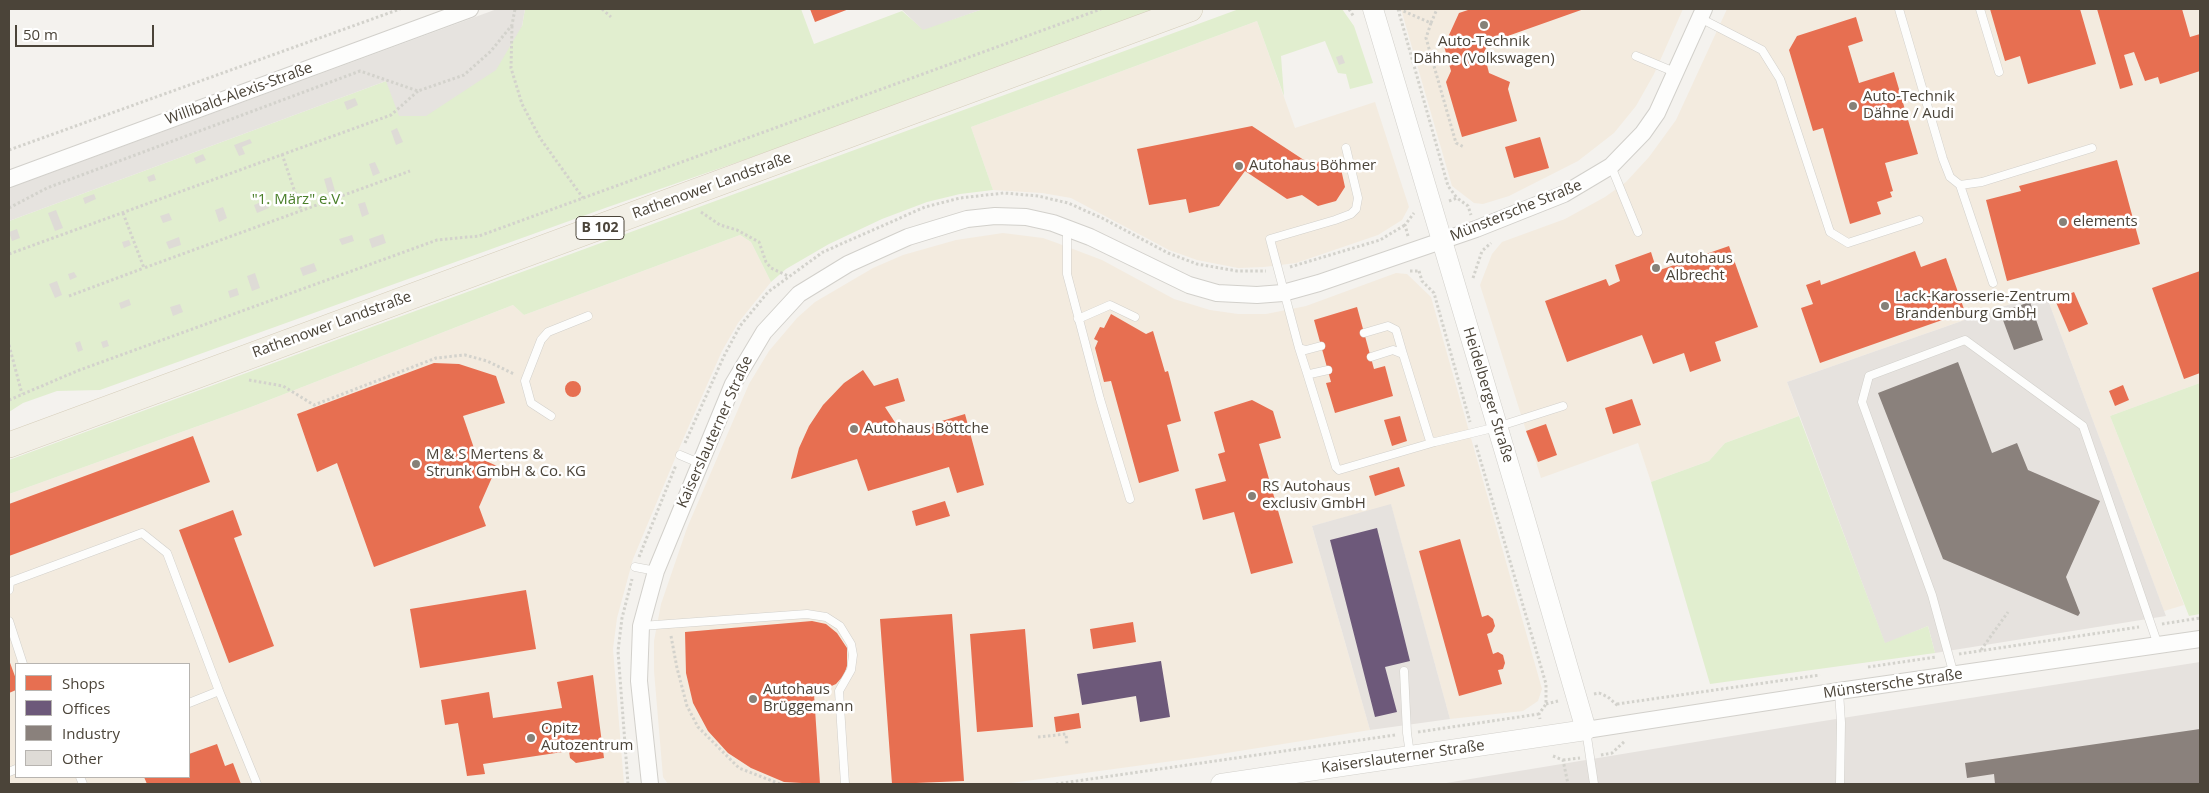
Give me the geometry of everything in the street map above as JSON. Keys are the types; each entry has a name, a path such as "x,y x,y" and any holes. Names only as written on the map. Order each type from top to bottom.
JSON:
{"main road":[{"name":"Rathenower Landstraße","path":"9,445 1190,9"}],"street":[{"name":"Willibald-Alexis-Straße","path":"9,179 470,9"},
{"name":"Heidelberger Straße","path":"1373,9 1586,730"},
{"name":"Münstersche Straße","path":"1442,241 1564,194 1610,166 1643,132 1657,113 1677,73 1702,13"},
{"name":"Kaiserslauterner Straße","path":"650,784 639,681 640,626 656,571 733,384 764,332 799,294 848,264 908,236 966,219 995,216 1026,217 1067,228 1090,237 1189,285 1217,293 1256,295 1283,293 1319,283 1442,241"},
{"name":"Münstersche Straße","path":"1586,730 2200,639"},
{"name":"Kaiserslauterner Straße","path":"1221,784 1586,730"}],"lane":[{"path":"1899,9 1943,160 1950,177 1960,185 1993,283"},
{"path":"1980,9 1999,72"},
{"path":"1702,13 1762,50 1780,79 1830,232 1848,243 1919,220"},
{"path":"1636,56 1677,73"},
{"path":"1346,148 1358,198 1356,209 1351,214 1336,220 1270,239 1283,293 1336,467 1339,470 1435,442 1498,427 1563,406"},
{"path":"1960,185 1982,182 2092,148"},
{"path":"1610,166 1638,232"},
{"path":"1067,228 1067,274 1078,320 1130,499"},
{"path":"1078,320 1110,305 1135,316"},
{"path":"551,416 531,403 525,382 541,340 548,332 588,316"},
{"path":"1364,333 1388,326 1396,330 1430,441 1435,442"},
{"path":"1954,675 1932,595 1862,402 1869,376 1965,340 2083,426 2158,645"},
{"path":"1299,348 1306,350 1321,346"},
{"path":"1371,357 1393,350 1403,354"},
{"path":"1307,373 1328,370"},
{"path":"680,455 699,463"},
{"path":"9,590 10,582 142,533 167,553 219,691 257,784"},
{"path":"635,567 656,571"},
{"path":"640,626 807,614 826,617 840,626 851,644 853,655 851,670 839,691 845,784"},
{"path":"9,621 24,663"},
{"path":"1404,671 1410,756"},
{"path":"190,702 219,691"},
{"path":"1839,691 1841,723 1840,784"},
{"name":"Heidelberger Straße","path":"1586,730 1594,784"}],"path":[{"path":"9,150 400,9"},
{"path":"515,9 512,25 511,68 522,104 540,138 583,198"},
{"path":"602,9 611,17"},
{"path":"9,400 77,370 437,240 479,236 1101,9"},
{"path":"1398,9 1432,23"},
{"path":"1398,9 1448,186 1457,198"},
{"path":"1437,9 1426,38 1456,143 1464,147"},
{"path":"9,254 392,115 418,91 464,75 491,51 512,25"},
{"path":"9,208 47,188 360,70 418,91"},
{"path":"282,154 301,210"},
{"path":"68,296 410,171"},
{"path":"628,784 618,651 622,618 635,567 680,455 724,356 740,326 768,292 788,276 823,252 925,207 960,198 1004,193 1038,196 1068,203 1102,218 1168,254 1197,264 1237,271 1296,266 1380,240 1405,224"},
{"path":"684,197 720,225 737,230 760,242 766,262 771,268 788,276"},
{"path":"122,213 144,268"},
{"path":"1472,282 1482,251"},
{"path":"1056,784 1539,714 1546,704 1546,684 1434,293 1422,281 1412,252"},
{"path":"1404,270 1419,271"},
{"path":"9,345 22,394"},
{"path":"246,379 283,386 314,405 436,358 465,355 501,367 525,382"},
{"path":"1980,651 2008,612"},
{"path":"1862,668 2200,618"},
{"path":"669,625 676,668 687,706 698,727 739,768 780,784"},
{"path":"1618,704 1823,674"},
{"path":"1038,736 1066,734 1067,745"},
{"path":"1547,755 1556,756 1563,760 1568,784"}],"shaded area":[{"path":"497,9 525,9 522,26 496,70 426,116 399,116 386,81 9,221 9,188"},
{"path":"901,9 983,9 923,30"},
{"path":"1401,9 1683,9 1654,74 1636,106 1614,133 1578,161 1509,196 1483,204 1474,203 1452,186"},
{"path":"1727,9 2200,9 2200,383 2110,416 2184,605 2164,611 2045,292 1787,382 1799,416 1725,443 1709,461 1651,482 1638,443 1541,478 1480,285 1492,254 1502,242 1565,219 1605,197 1626,182 1649,157 1676,120"},
{"path":"1257,21 1295,128 1375,102 1409,207 1402,220 1378,235 1296,263 1238,268 1197,260 1169,250 1071,198 1042,193 993,190 971,127"},
{"path":"1003,233 1043,238 1102,260 1174,299 1210,310 1238,314 1266,314 1306,306 1396,273 1407,274 1431,297 1542,689 1538,701 1523,711 1450,719 1391,505 1312,526 1370,730 1202,757 1004,784 668,784 663,777 654,671 654,641 661,604 687,528 749,384 769,351 797,318 815,302 873,268 903,255 956,240"},
{"path":"740,235 751,242 771,282 738,323 722,351 633,559 617,618 613,649 624,784 9,784 9,494 251,407 513,305 524,315"},
{"path":"2045,292 2166,616 1935,653 1928,626 1885,644 1787,382"},
{"path":"1391,504 1450,719 1370,730 1312,526"},
{"path":"2200,662 2200,784 1440,784 1817,722"}],"green space":[{"name":"\"1. März\" e.V.","path":"525,9 801,9 814,44 902,11 923,29 983,9 1163,9 946,90 608,207 100,390 57,391 23,403 9,412 9,221 386,81 522,26"},
{"path":"1239,9 1342,9 1354,26 1373,83 1350,89 1346,74 1338,73 1325,41 1281,56 1284,96 1257,21 971,127 993,190 960,194 927,202 882,219 829,244 786,269 771,282 751,242 740,235 524,315 513,305 251,407 9,494 9,460"},
{"path":"2200,383 2200,614 2189,616 2110,416"},
{"path":"1799,416 1885,643 1928,626 1935,653 1710,684 1651,482 1709,461 1725,443"}],"building: Shops":[{"path":"810,9 849,9 815,22"},
{"path":"1471,9 1584,9 1488,43 1484,53 1489,73 1510,82 1508,89 1517,121 1462,137 1446,82 1451,71 1444,46 1459,13"},
{"path":"1990,9 2080,9 2096,64 2028,84 2020,56 2005,61"},
{"path":"2097,9 2182,9 2190,37 2200,34 2200,71 2160,84 2158,77 2145,81 2134,52 2124,55 2133,85 2120,89"},
{"path":"1856,17 1863,41 1848,46 1859,83 1894,72 1918,154 1885,163 1893,191 1890,192 1892,197 1877,202 1881,214 1850,224 1823,128 1813,131 1789,50 1797,36"},
{"name":"Autohaus Böhmer","path":"1252,126 1310,164 1325,160 1341,169 1345,187 1336,201 1318,206 1302,195 1287,199 1245,171 1219,206 1189,213 1186,199 1149,205 1137,149"},
{"path":"1540,137 1549,168 1514,178 1505,147"},
{"name":"elements","path":"2117,160 2140,244 2007,281 1986,200 2021,191 2019,186"},
{"path":"1729,246 1758,327 1715,342 1721,361 1690,372 1684,353 1653,364 1642,335 1567,362 1545,301 1606,279 1609,286 1620,281 1615,265 1651,252 1657,271"},
{"name":"Lack-Karosserie-Zentrum Brandenburg GmbH","path":"1915,251 1921,267 1946,258 1965,312 1820,363 1801,308 1813,304 1806,285 1820,280 1821,285"},
{"path":"2200,271 2200,373 2184,379 2152,288"},
{"path":"2074,292 2088,324 2069,332 2055,300"},
{"path":"1357,307 1374,369 1385,366 1393,396 1335,413 1326,383 1331,382 1314,320"},
{"path":"1111,314 1146,334 1153,331 1165,372 1168,371 1181,421 1167,425 1179,471 1139,483 1111,381 1104,382 1095,348 1098,341 1094,339 1100,327 1104,328"},
{"name":"M & S Mertens & Strunk GmbH & Co. KG","path":"434,363 459,364 496,376 505,403 463,416 477,457 497,466 479,507 486,526 374,567 337,463 317,472 297,414"},
{"name":"Autohaus Böttche","path":"863,370 874,386 898,378 905,401 885,407 902,433 965,414 984,485 957,493 949,467 868,491 857,459 791,479 799,448 809,426 823,405 844,383"},
{"path":"573,381 581,389 573,397 565,389"},
{"path":"2123,385 2129,400 2115,406 2109,391"},
{"path":"1632,399 1641,425 1613,434 1605,408"},
{"name":"RS Autohaus exclusiv GmbH","path":"1252,400 1273,411 1281,438 1259,444 1293,563 1251,574 1234,512 1203,520 1195,489 1226,481 1218,454 1225,452 1214,412"},
{"path":"1400,416 1407,441 1392,446 1384,420"},
{"path":"1546,424 1557,455 1538,462 1526,431"},
{"path":"193,436 210,482 9,556 9,504"},
{"path":"1399,467 1405,486 1375,496 1369,476"},
{"path":"945,501 950,516 916,526 912,511"},
{"path":"233,510 242,535 234,538 274,646 229,663 179,530"},
{"path":"1460,539 1482,617 1488,615 1493,619 1495,626 1492,632 1487,634 1493,654 1498,652 1503,655 1505,663 1503,669 1498,670 1502,684 1459,696 1419,551"},
{"path":"526,590 536,649 420,668 410,609"},
{"path":"952,614 964,781 892,784 880,619"},
{"name":"Autohaus Brüggemann","path":"812,621 826,624 837,633 847,648 847,666 844,675 836,684 814,694 820,784 784,782 751,768 728,753 708,731 693,703 686,673 685,632"},
{"path":"1133,622 1136,642 1093,649 1090,629"},
{"path":"1025,629 1033,727 977,732 970,634"},
{"path":"9,660 15,676 15,690 9,693"},
{"name":"Opitz Autozentrum","path":"593,675 604,758 576,763 570,758 569,751 483,764 485,774 467,776 458,723 445,725 441,700 489,692 493,718 562,708 557,682"},
{"path":"1079,713 1081,728 1056,732 1054,717"},
{"path":"217,744 225,766 233,763 241,784 147,784 144,778 190,778 190,754"}],"building: Offices":[{"path":"1377,528 1410,661 1385,667 1397,712 1375,717 1330,540"},
{"path":"1161,661 1170,717 1140,722 1136,696 1082,705 1077,674"}],"building: Industry":[{"path":"2030,302 2043,340 2014,350 2000,312"},
{"path":"1958,362 1992,453 2017,443 2028,470 2100,501 2066,577 2080,613 2078,616 1943,559 1878,393"},
{"path":"2200,729 2200,784 1995,784 1994,774 1967,778 1965,763"}],"building: Other":[{"path":"1342,55 1345,63 1339,65 1336,57"},
{"path":"355,98 358,105 347,110 344,102"},
{"path":"397,128 403,142 396,145 391,131"},
{"path":"250,139 252,143 242,147 245,154 239,156 234,145"},
{"path":"203,154 206,160 196,164 194,158"},
{"path":"375,162 380,173 373,176 369,164"},
{"path":"154,174 156,180 149,182 147,177"},
{"path":"331,177 335,191 328,193 324,179"},
{"path":"94,194 96,199 85,204 83,198"},
{"path":"266,200 269,208 257,213 254,205"},
{"path":"365,202 369,214 362,217 358,204"},
{"path":"223,207 227,218 219,222 215,210"},
{"path":"56,210 63,228 55,231 48,213"},
{"path":"169,213 172,220 163,223 160,216"},
{"path":"17,229 20,238 12,241 9,232"},
{"path":"383,234 386,243 372,248 369,239"},
{"path":"352,235 354,241 342,245 339,239"},
{"path":"179,237 181,245 169,249 166,242"},
{"path":"129,240 131,245 124,248 122,242"},
{"path":"314,263 317,271 303,276 300,268"},
{"path":"74,272 77,277 70,280 68,274"},
{"path":"255,273 260,288 252,291 247,276"},
{"path":"57,281 62,295 55,298 49,284"},
{"path":"237,288 239,295 230,298 228,291"},
{"path":"129,299 131,305 121,309 119,303"},
{"path":"180,304 183,312 173,316 170,307"},
{"path":"107,340 109,346 103,348 101,342"},
{"path":"80,341 83,350 78,352 75,343"}],"place":[{"name":"Auto-Technik Dähne (Volkswagen)","path":"1484,25"},
{"name":"Auto-Technik Dähne / Audi","path":"1853,106"},
{"name":"Autohaus Böhmer","path":"1239,166"},
{"name":"elements","path":"2063,222"},
{"name":"Autohaus Albrecht","path":"1656,268"},
{"name":"Lack-Karosserie-Zentrum Brandenburg GmbH","path":"1885,306"},
{"name":"Autohaus Böttche","path":"854,429"},
{"name":"M & S Mertens & Strunk GmbH & Co. KG","path":"416,464"},
{"name":"RS Autohaus exclusiv GmbH","path":"1252,496"},
{"name":"Autohaus Brüggemann","path":"753,699"},
{"name":"Opitz Autozentrum","path":"531,738"}]}
